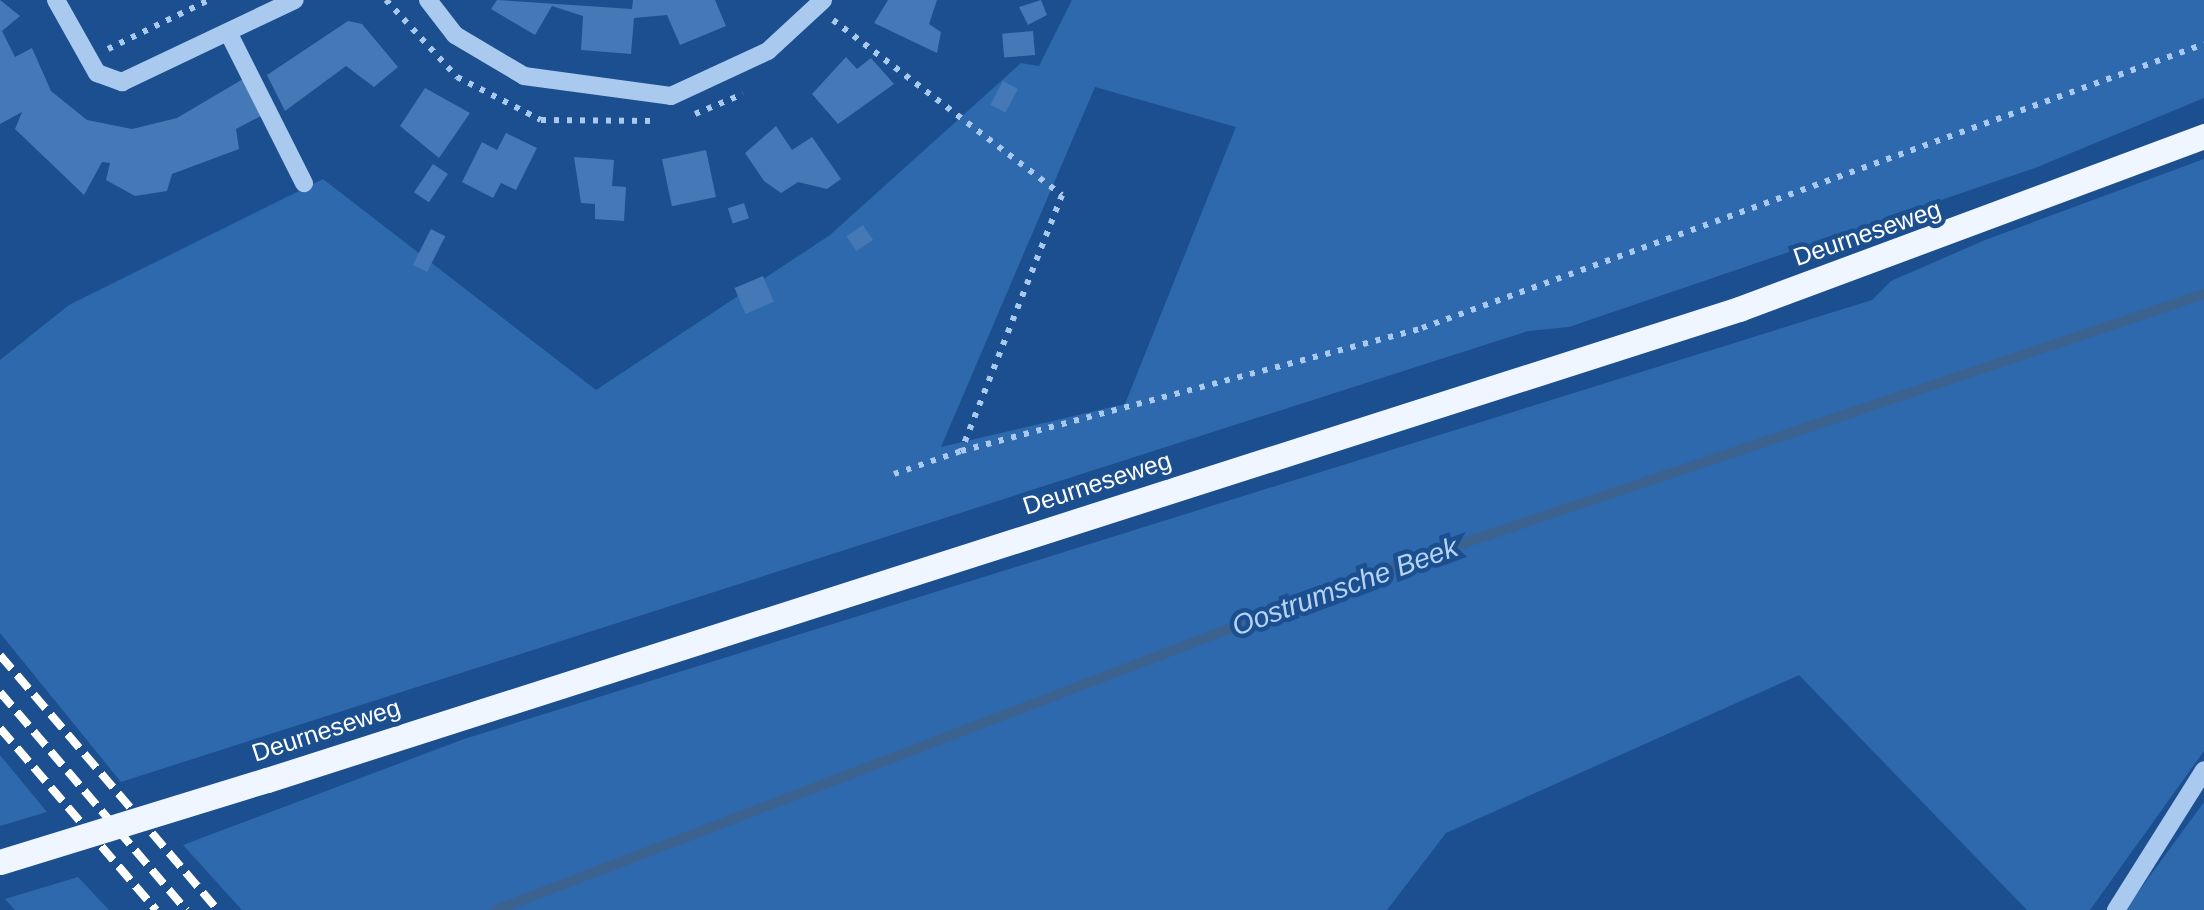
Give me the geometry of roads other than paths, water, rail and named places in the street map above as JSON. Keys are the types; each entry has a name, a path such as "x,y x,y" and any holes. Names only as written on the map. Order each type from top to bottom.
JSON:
{"main road":[{"name":"Deurneseweg","path":"0,862 1740,310 2204,136"}],"street":[{"path":"56,0 89,58 122,82 295,0"},
{"path":"428,0 455,35 524,76 621,96 671,96 718,82 820,4"},
{"path":"229,34 304,183"},
{"path":"2116,910 2204,770"}],"waterway":[{"name":"Oostrumsche Beek","path":"496,910 1369,575 2204,294"}],"railway":[{"path":"0,655 218,910"},
{"path":"0,692 186,910"},
{"path":"0,728 156,910"}]}
